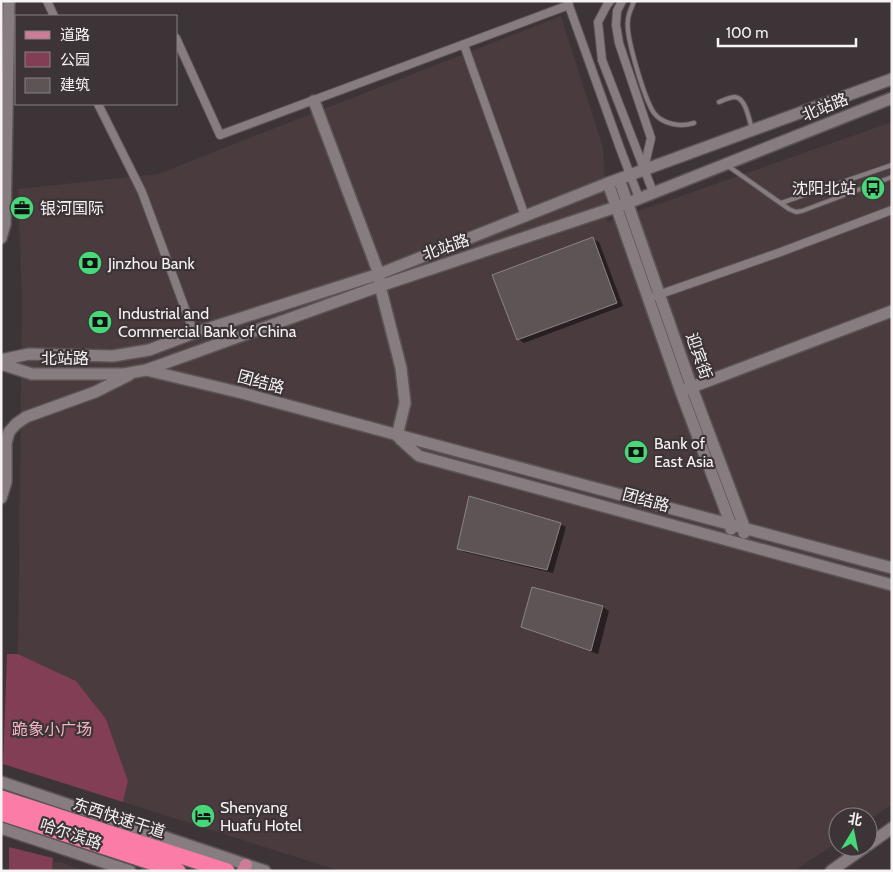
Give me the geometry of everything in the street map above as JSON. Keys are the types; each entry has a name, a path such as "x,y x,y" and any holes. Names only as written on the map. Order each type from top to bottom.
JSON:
{"highway":[{"name":"东西快速干道","path":"1,798 227,871"},
{"name":"东西快速干道","path":"1,813 178,871"}],"street":[{"path":"1,238 5,224 9,1"},
{"path":"47,1 54,15"},
{"path":"610,1 598,22 602,60 653,192"},
{"path":"622,1 617,11 616,25 619,43 651,138 644,169"},
{"path":"178,42 220,136 568,3 640,198"},
{"path":"464,44 525,216"},
{"name":"北站路","path":"1,360 29,354 123,355 148,350 194,333 379,274 630,174 892,79"},
{"name":"北站路","path":"1,364 32,374 102,374 141,371 380,286 622,205 892,98"},
{"path":"314,101 379,274 380,286 401,368 404,394 405,403 397,436"},
{"path":"98,105 142,192 194,333"},
{"name":"迎宾街","path":"614,181 648,298 681,392 732,525 730,540"},
{"name":"迎宾街","path":"622,205 660,294 692,388 745,529"},
{"path":"648,298 778,253 892,210"},
{"path":"681,392 892,311"},
{"path":"1,498 6,482 6,443 10,432 16,424 26,417 95,392 141,371"},
{"name":"团结路","path":"141,371 242,393 892,568"},
{"name":"团结路","path":"397,436 419,456 892,585"},
{"path":"742,544 745,529"},
{"path":"1,782 245,868 264,871"},
{"name":"哈尔滨路","path":"1,828 130,871"},
{"path":"878,837 892,828"},
{"path":"831,871 850,857"}],"lane":[{"path":"634,1 627,20 629,42 655,114 667,122 680,126 694,123"},
{"path":"719,102 732,97 742,100 752,129"},
{"path":"726,164 789,210 796,212 892,177"},
{"path":"781,203 892,165"}],"shaded area":[{"path":"561,16 603,148 607,222 892,122 892,804 878,814 878,807 828,807 828,849 794,871 340,871 123,802 128,781 106,719 76,681 18,654 22,299 18,189 158,174"},
{"path":"60,862 84,871 45,871 46,863"}],"green space":[{"name":"跪象小广场","path":"7,654 18,654 76,681 106,719 128,781 123,802 3,764"},
{"path":"9,847 53,858 52,871 9,871"}],"building":[{"path":"593,237 617,303 517,340 492,275"},
{"path":"469,496 561,523 547,570 457,549"},
{"path":"532,587 603,606 591,651 521,627"}],"place":[{"name":"沈阳北站","path":"873,188"},
{"name":"银河国际","path":"22,208"},
{"name":"Jinzhou Bank","path":"90,263"},
{"name":"Industrial and Commercial Bank of China","path":"100,322"},
{"name":"Bank of East Asia","path":"636,452"},
{"name":"Shenyang Huafu Hotel","path":"203,816"}]}
